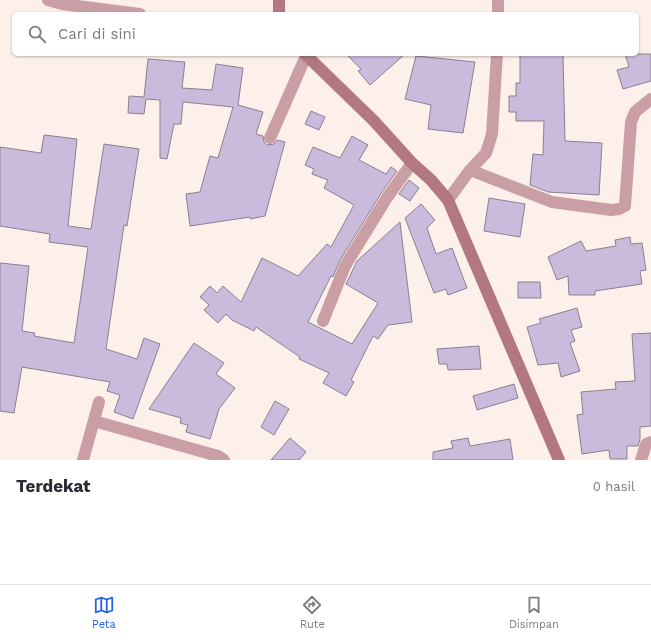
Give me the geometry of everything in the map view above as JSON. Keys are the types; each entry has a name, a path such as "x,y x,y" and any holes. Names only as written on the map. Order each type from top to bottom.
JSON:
{"street":[{"path":"48,0 62,4 124,12"},
{"path":"279,0 279,12"},
{"path":"498,0 498,12"},
{"path":"270,138 305,56"},
{"path":"306,56 374,121 412,163 431,180 448,200 559,460"},
{"path":"448,200 470,170 486,153 492,134 497,56"},
{"path":"470,170 552,202 611,210 619,209 625,206 631,122 635,112 651,99"},
{"path":"322,321 345,266 386,199 412,163"},
{"path":"83,460 99,402"},
{"path":"94,421 173,442 218,456 224,460"},
{"path":"641,460 646,444 651,442"}],"building":[{"path":"651,54 651,81 623,89 617,70 629,67 626,56"},
{"path":"348,56 403,56 370,85 358,71 361,69"},
{"path":"416,56 475,62 463,133 428,129 431,105 405,99"},
{"path":"520,56 563,56 565,141 602,143 599,195 548,192 530,185 533,154 543,155 544,121 516,121 516,112 509,112 509,96 516,96 516,83 520,83"},
{"path":"148,59 185,62 182,88 212,90 216,64 243,68 238,105 263,112 256,134 263,136 264,142 267,145 274,144 277,140 285,142 265,216 190,226 186,194 200,192 210,156 218,158 233,107 183,102 181,124 174,124 167,159 160,158 160,100 146,99 144,114 128,113 129,96 144,97"},
{"path":"311,111 325,117 319,130 305,124"},
{"path":"44,135 77,139 68,226 91,229 104,144 139,149 127,226 124,225 106,349 137,359 144,338 160,344 133,419 114,412 120,395 107,391 110,382 22,367 14,413 0,411 0,263 29,266 22,331 35,333 34,336 74,343 88,247 49,242 50,234 0,226 0,147 41,153"},
{"path":"352,136 368,145 359,160 386,174 391,167 397,171 380,195 339,262 333,277 331,276 308,322 352,344 378,303 346,284 357,261 400,222 412,322 388,325 378,339 373,336 351,380 354,382 346,396 323,383 329,373 299,359 300,357 256,327 254,331 232,320 226,314 218,323 204,310 209,305 200,297 210,286 217,293 223,286 241,302 262,258 298,276 327,244 331,247 354,205 324,188 328,180 312,174 314,169 305,165 313,147 340,158"},
{"path":"409,180 419,188 410,201 399,194"},
{"path":"489,198 525,204 520,237 484,231"},
{"path":"421,204 435,220 427,228 436,254 452,248 467,288 448,295 446,289 434,293 405,218"},
{"path":"630,237 631,244 642,243 646,270 640,271 642,284 595,291 595,295 569,295 568,276 557,280 548,257 581,241 586,251 616,246 615,240"},
{"path":"518,282 540,282 541,298 518,298"},
{"path":"577,308 582,327 571,330 575,341 570,343 580,371 561,377 558,363 538,365 527,327 541,323 539,319"},
{"path":"651,333 651,426 640,427 640,439 638,446 627,446 627,459 610,459 609,450 582,454 577,415 583,414 581,392 616,389 615,382 635,381 632,334"},
{"path":"194,343 224,363 216,374 235,388 219,409 210,439 186,432 188,425 180,423 181,418 149,409"},
{"path":"479,346 481,369 448,370 447,364 439,364 437,349"},
{"path":"514,384 518,398 477,410 473,396"},
{"path":"275,401 289,409 274,435 261,427"},
{"path":"290,438 306,452 299,460 271,460"},
{"path":"468,438 470,446 510,439 513,460 433,460 433,452 453,448 451,441"}]}
